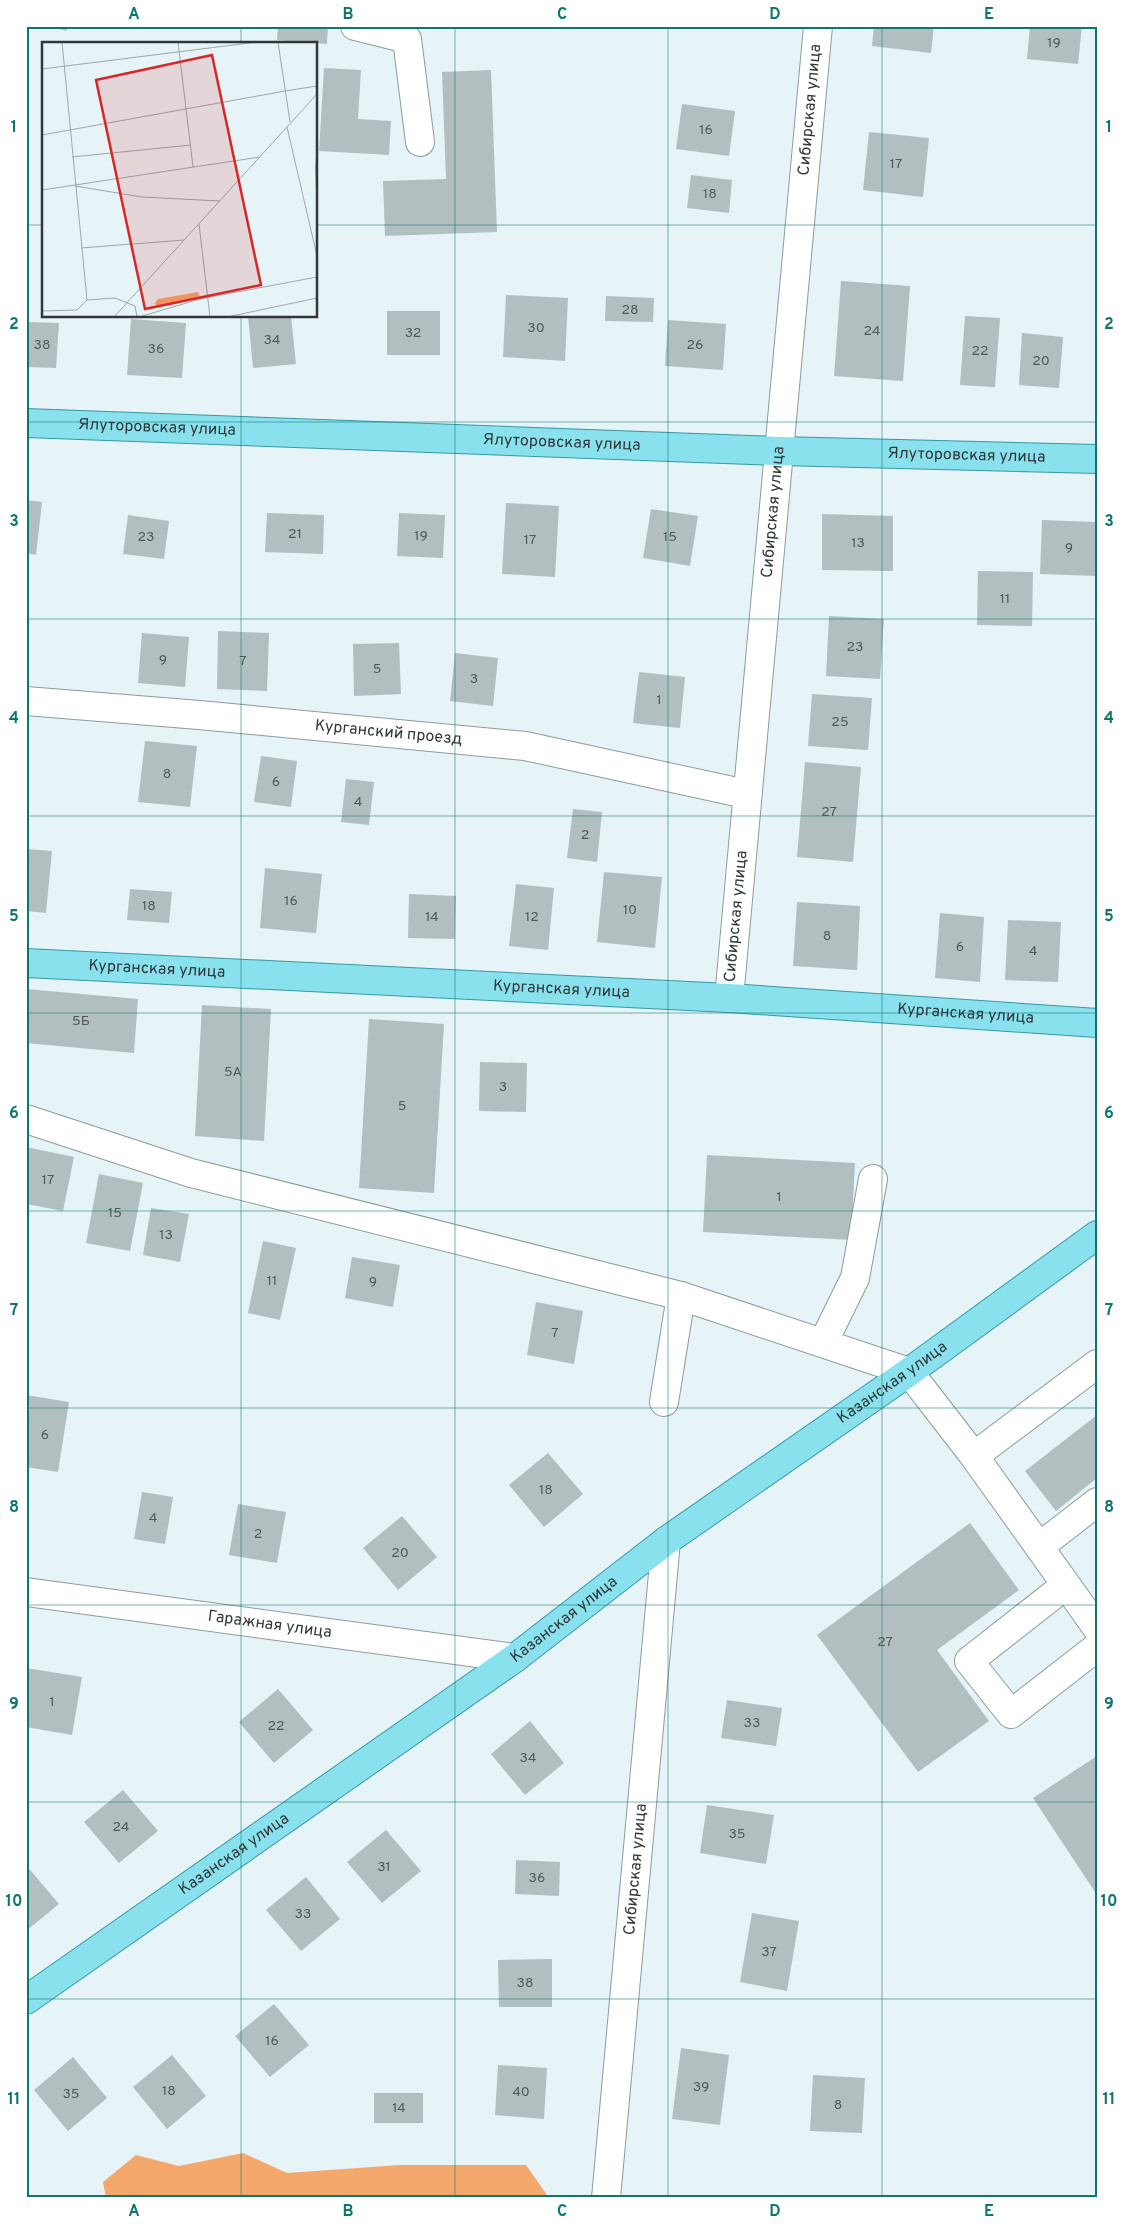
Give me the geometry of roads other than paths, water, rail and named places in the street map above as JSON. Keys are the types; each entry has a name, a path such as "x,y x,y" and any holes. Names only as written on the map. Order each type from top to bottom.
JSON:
{"main road":[{"name":"Ялуторовская улица","path":"26,423 779,451 1097,459"},
{"name":"Курганская улица","path":"26,963 729,998 1097,1023"},
{"name":"Казанская улица","path":"26,2000 515,1658 666,1541 909,1372 1097,1235"}],"street":[{"path":"355,26 406,39 420,142"},
{"name":"Сибирская улица","path":"729,998 746,794 818,26"},
{"name":"Курганский проезд","path":"26,701 199,715 525,746 746,794"},
{"path":"26,1119 191,1173 681,1296 909,1372 974,1456 1097,1628"},
{"path":"823,1343 855,1278 873,1179"},
{"path":"664,1402 681,1296"},
{"path":"974,1456 1097,1364"},
{"path":"1039,1547 1097,1502"},
{"name":"Сибирская улица","path":"606,2198 666,1541"},
{"path":"1066,1585 969,1661 1011,1714 1097,1647"},
{"name":"Гаражная улица","path":"26,1592 515,1658"}]}
